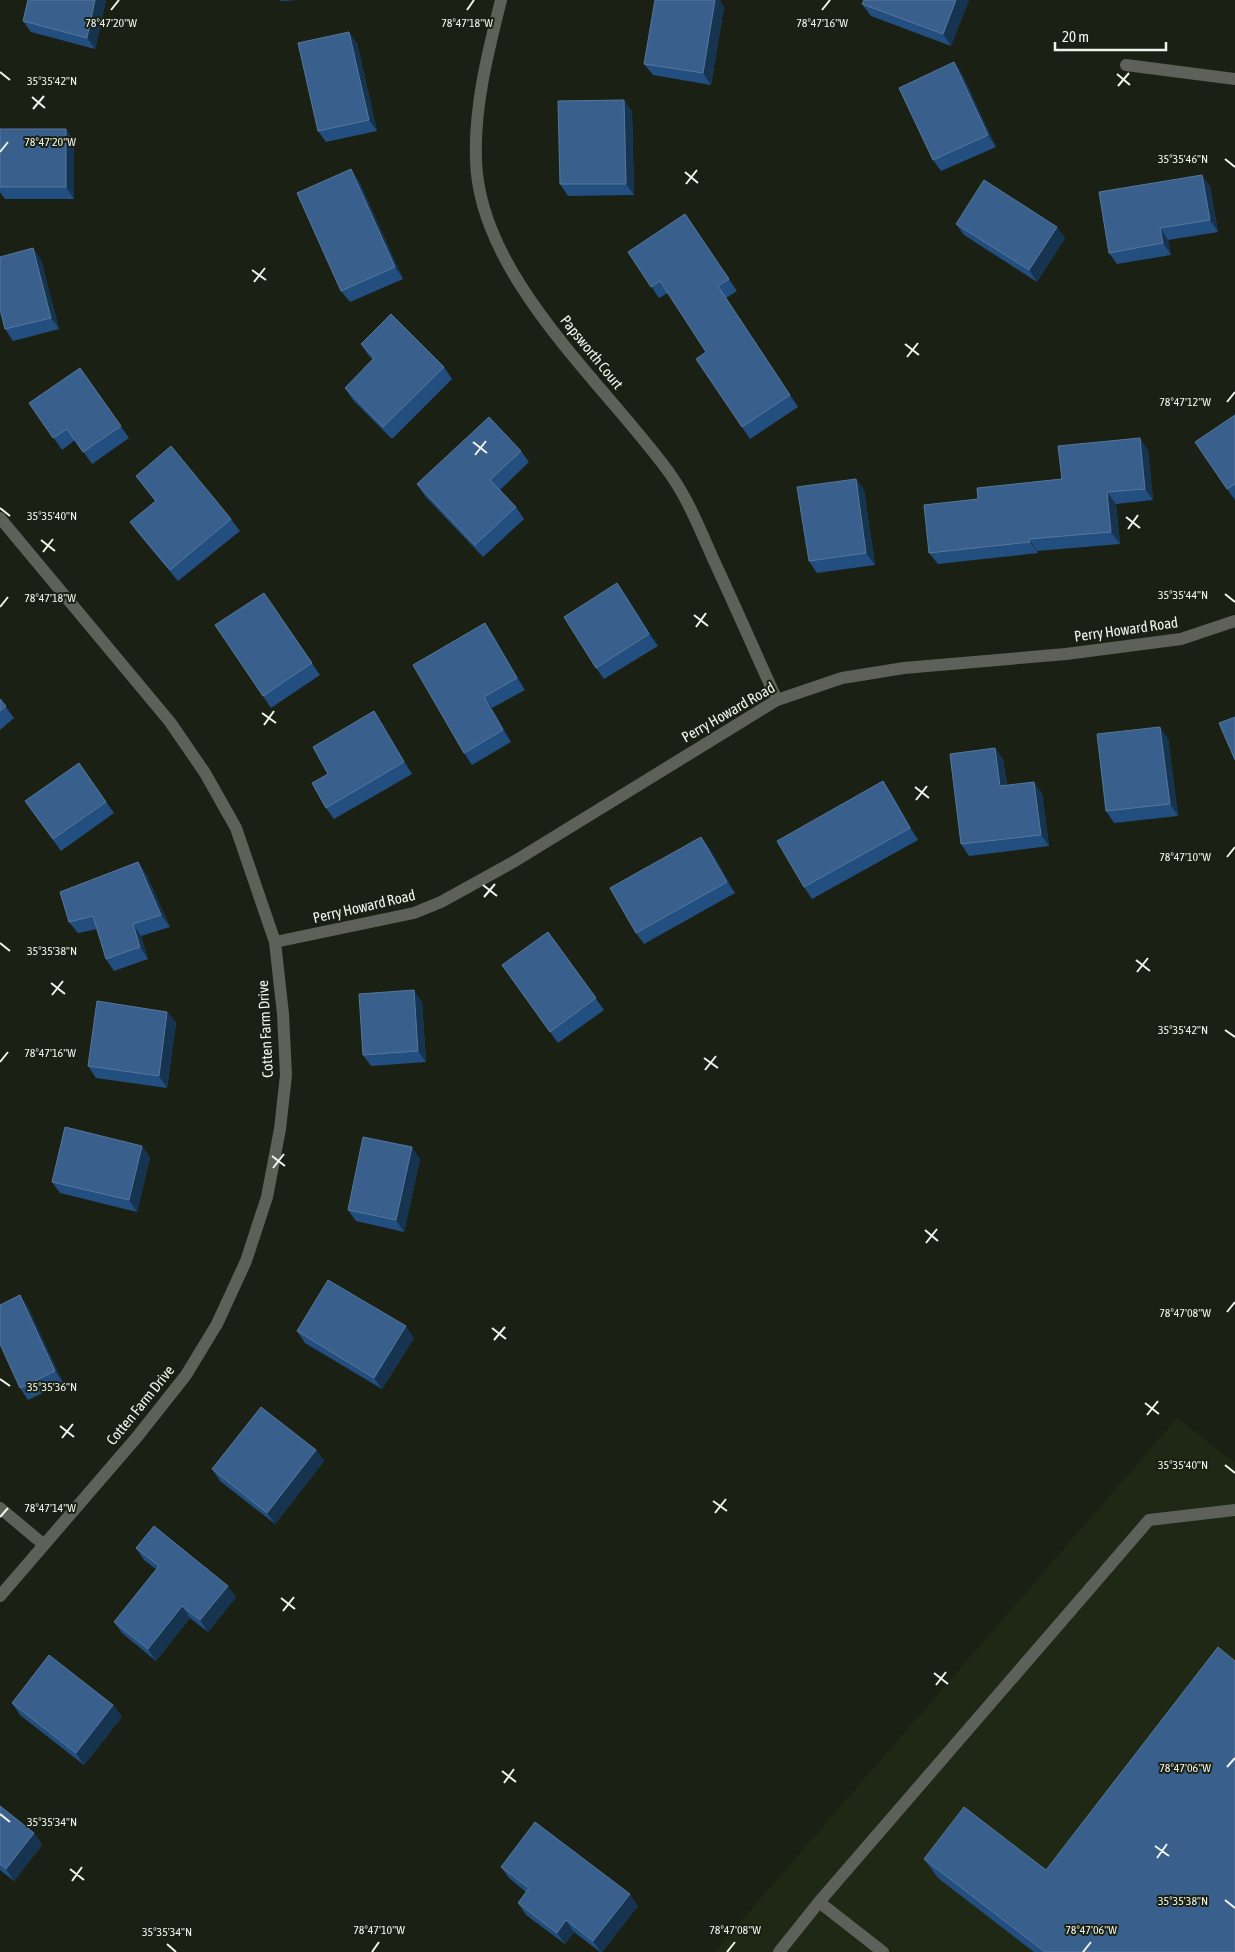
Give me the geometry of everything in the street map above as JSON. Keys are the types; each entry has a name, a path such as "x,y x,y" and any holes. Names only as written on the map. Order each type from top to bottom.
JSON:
{"street":[{"name":"Papsworth Court","path":"501,0 476,123 476,162 481,199 490,230 509,268 536,309 669,472 697,522 777,700"},
{"path":"1126,65 1235,79"},
{"name":"Cotten Farm Drive","path":"0,518 170,722 205,773 236,828 275,942 283,1014 286,1075 280,1130 267,1197 246,1261 217,1324 186,1375 137,1437 0,1596"},
{"name":"Perry Howard Road","path":"275,942 414,913 442,902 515,861 777,700 842,678 904,668 1066,654 1181,639 1235,621"},
{"path":"0,1508 43,1544"},
{"path":"779,1952 819,1902 1149,1520 1235,1510"},
{"path":"819,1902 883,1952"}],"shaded area":[{"path":"1177,1418 1235,1463 1235,1952 714,1952"}],"building":[{"path":"28,0 95,0 87,38 23,21"},
{"path":"655,0 715,0 703,73 644,64"},
{"path":"864,0 956,0 943,34 862,4"},
{"path":"349,32 369,120 318,131 298,43"},
{"path":"954,62 988,135 933,160 899,88"},
{"path":"624,100 626,184 560,184 558,101"},
{"path":"0,129 66,129 66,187 0,187"},
{"path":"351,169 395,267 341,291 297,193"},
{"path":"1202,175 1210,220 1160,228 1163,243 1109,253 1099,192"},
{"path":"984,180 1057,227 1029,270 956,224"},
{"path":"685,214 729,279 718,286 790,395 742,427 696,359 706,352 660,281 651,287 628,252"},
{"path":"33,248 51,318 5,329 0,309 0,257"},
{"path":"391,314 444,367 383,427 345,388 374,358 361,344"},
{"path":"80,368 121,426 83,452 67,429 53,438 29,403"},
{"path":"1235,415 1235,484 1227,489 1195,442"},
{"path":"489,417 521,451 490,480 516,507 475,545 417,484"},
{"path":"1140,438 1145,489 1107,492 1111,532 1029,539 1030,542 929,553 924,505 978,499 977,488 1062,479 1058,446"},
{"path":"171,446 231,519 170,570 130,522 156,501 136,476"},
{"path":"856,479 866,553 809,561 797,487"},
{"path":"617,583 649,634 596,668 564,617"},
{"path":"264,593 312,663 263,696 215,625"},
{"path":"485,623 517,678 484,697 503,730 464,753 413,665"},
{"path":"0,699 6,706 0,711"},
{"path":"374,711 404,762 326,808 312,783 328,774 313,747"},
{"path":"1235,717 1235,760 1219,723"},
{"path":"1160,727 1170,804 1106,811 1097,734"},
{"path":"995,748 1000,786 1034,782 1041,835 961,844 950,754"},
{"path":"79,763 106,802 53,839 25,801"},
{"path":"883,781 910,828 804,887 777,841"},
{"path":"701,837 727,882 636,933 610,888"},
{"path":"138,862 161,915 133,924 140,947 106,959 93,916 69,922 60,892"},
{"path":"548,932 596,998 550,1032 502,965"},
{"path":"414,990 418,1051 363,1055 359,994"},
{"path":"97,1001 167,1012 159,1076 88,1066"},
{"path":"65,1127 142,1146 129,1200 52,1182"},
{"path":"363,1137 412,1147 396,1220 348,1210"},
{"path":"328,1280 406,1326 374,1378 297,1331"},
{"path":"20,1295 55,1371 20,1388 0,1344 0,1305"},
{"path":"261,1407 316,1450 267,1513 212,1469"},
{"path":"154,1526 228,1586 200,1620 182,1606 148,1649 114,1622 159,1566 136,1548"},
{"path":"1218,1647 1235,1661 1235,1952 1045,1952 924,1859 964,1807 1046,1870"},
{"path":"49,1655 113,1705 76,1753 12,1703"},
{"path":"0,1806 34,1833 6,1869 0,1864"},
{"path":"535,1822 630,1894 593,1941 566,1920 557,1933 518,1903 529,1888 501,1867"}]}
